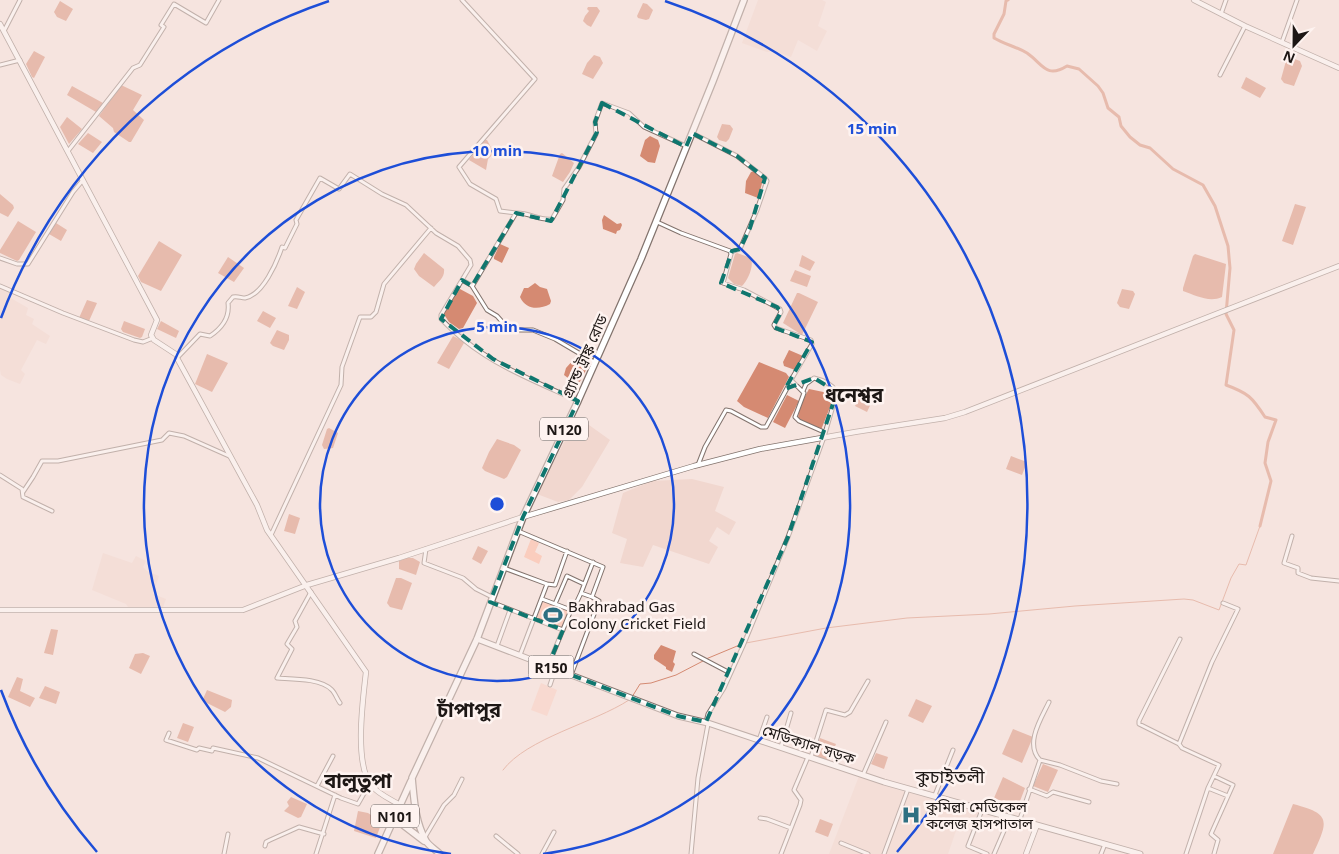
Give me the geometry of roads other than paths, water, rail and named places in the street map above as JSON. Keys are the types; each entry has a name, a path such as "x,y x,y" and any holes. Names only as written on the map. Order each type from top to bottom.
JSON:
{"highway":[{"name":"গ্র্যান্ড ট্রাঙ্ক রোড","path":"412,778 477,639 523,517 578,401 656,222 744,0"},
{"name":"N101","path":"378,854 412,778"},
{"path":"412,778 416,812 425,840 440,854"},
{"name":"N101","path":"394,818 425,840"}],"main road":[{"path":"1194,0 1245,26 1339,68"},
{"path":"0,24 157,320 152,334 153,338 177,355 271,535 366,672 361,724 364,772 370,783 384,796 400,804"},
{"path":"0,610 243,610 307,585 523,517 698,465 824,435 945,418 965,412 1339,266"},
{"name":"মেডিক্যাল সড়ক","path":"477,639 678,716 707,723 908,789 983,808 1140,854"},
{"path":"1026,854 1037,825"}],"street":[{"path":"4,31 20,0"},
{"path":"68,151 133,68 140,65 164,27 161,25 174,4 206,22 219,0"},
{"path":"462,0 536,79 459,167 470,184 496,199 500,211 521,212 546,219 552,218 563,200 564,189 567,183 579,166 596,134 594,122 602,103 629,113 644,126 686,147"},
{"path":"1221,14 1226,0"},
{"path":"1282,42 1297,0"},
{"path":"1220,75 1245,26"},
{"path":"0,65 20,60"},
{"path":"656,222 731,252 740,249 745,239 767,181 737,156 692,133"},
{"path":"177,358 200,334 210,336 222,328 230,309 229,301 233,296 244,298 251,295 265,282 274,268 282,247 285,248 297,224 296,220 320,178 339,190 350,174 382,194 406,205 437,233 458,246 470,260 471,263 462,280 440,315 441,319 464,341 493,359 527,378 578,401"},
{"path":"0,258 16,264 28,264 73,192 83,180"},
{"path":"472,286 516,213"},
{"path":"271,535 341,385 342,367 360,317 371,317 376,312 384,284 432,228"},
{"path":"698,465 705,447 726,410 766,428 812,342 806,338 776,328 774,325 781,312 780,309 744,290 723,282 731,252"},
{"path":"462,280 472,286 487,310 498,316 505,325 516,330 532,330 556,338 595,362"},
{"path":"0,286 134,340 143,342 153,338"},
{"path":"690,854 698,778 708,714 743,646 788,537 824,435 837,392 830,384 814,378 806,384 803,391 796,420 824,435"},
{"path":"791,382 803,391"},
{"path":"22,492 42,461 58,461 162,440 169,433 184,436 229,456"},
{"path":"0,475 22,489 23,497 52,511"},
{"path":"518,531 602,565 603,568 592,597"},
{"path":"1292,536 1284,563 1299,568 1298,573 1311,578 1339,581"},
{"path":"426,549 424,563 463,578 476,589 510,610 563,630"},
{"path":"504,568 547,584 554,584 567,551"},
{"path":"548,666 570,610 574,609 593,562"},
{"path":"555,604 568,576 584,584"},
{"path":"520,656 547,584"},
{"path":"312,592 295,621 297,626 287,644 292,649 277,678 308,680 322,684 331,688 340,704"},
{"path":"571,675 600,601 581,593"},
{"path":"542,598 570,610"},
{"path":"1179,744 1212,662 1238,609 1223,603"},
{"path":"497,646 510,610"},
{"path":"1180,639 1138,721 1139,724 1179,744 1182,748 1219,764 1208,788 1186,854"},
{"path":"694,654 730,673"},
{"path":"550,685 556,669"},
{"path":"781,854 801,800 794,792 794,788 809,757 826,710 845,715 850,712 868,681"},
{"path":"1049,702 1036,729 1034,739 1034,752 1040,760 1060,765 1100,781 1118,784"},
{"path":"781,748 791,713"},
{"path":"759,740 767,717"},
{"path":"863,775 886,722"},
{"path":"169,733 166,740 197,750 199,748 212,751 213,748 258,758 358,804 370,783"},
{"path":"935,795 953,750"},
{"path":"317,786 334,756"},
{"path":"1020,820 1040,760"},
{"path":"1214,776 1233,784 1211,834 1218,841 1214,854"},
{"path":"425,840 444,804 456,792 462,779"},
{"path":"1208,788 1228,796"},
{"path":"884,854 908,789"},
{"path":"1029,789 1047,796 1053,792 1089,802"},
{"path":"316,854 335,795"},
{"path":"983,808 968,844 976,852 987,854"},
{"path":"994,854 1010,817"},
{"path":"760,818 791,828"},
{"path":"265,846 266,842 299,827 324,834"},
{"path":"542,854 554,832"},
{"path":"224,854 228,834"},
{"path":"496,836 518,854"},
{"path":"841,843 868,854"},
{"path":"1101,854 1105,843"}],"waterway":[{"path":"1008,0 1006,1 1004,14 994,34 994,38 1027,53 1049,70 1060,70 1067,66 1079,69 1098,86 1103,93 1108,108 1119,117 1121,126 1130,137 1140,145 1150,148 1173,169 1203,185 1215,206 1228,246 1230,268 1226,314 1234,330 1226,385 1249,396 1265,417 1276,420 1268,442 1265,463 1271,481 1260,526"},
{"path":"746,643 826,628 907,618 989,614 1075,606 1184,599 1193,600 1219,610 1231,578 1239,564 1246,565 1260,526"},
{"path":"706,659 742,644"},
{"path":"632,697 640,684 651,683 676,675 703,661"},
{"path":"503,770 514,759 544,740 629,700"}],"place":[{"name":"Bakhrabad Gas Colony Cricket Field","path":"553,615"},
{"name":"কুমিল্লা মেডিকেল কলেজ হাসপাতাল","path":"911,815"}],"district":[{"name":"ধনেশ্বর","path":"854,394"},
{"name":"চাঁপাপুর","path":"469,709"},
{"name":"কুচাইতলী","path":"950,776"},
{"name":"বালুতুপা","path":"358,780"}]}
